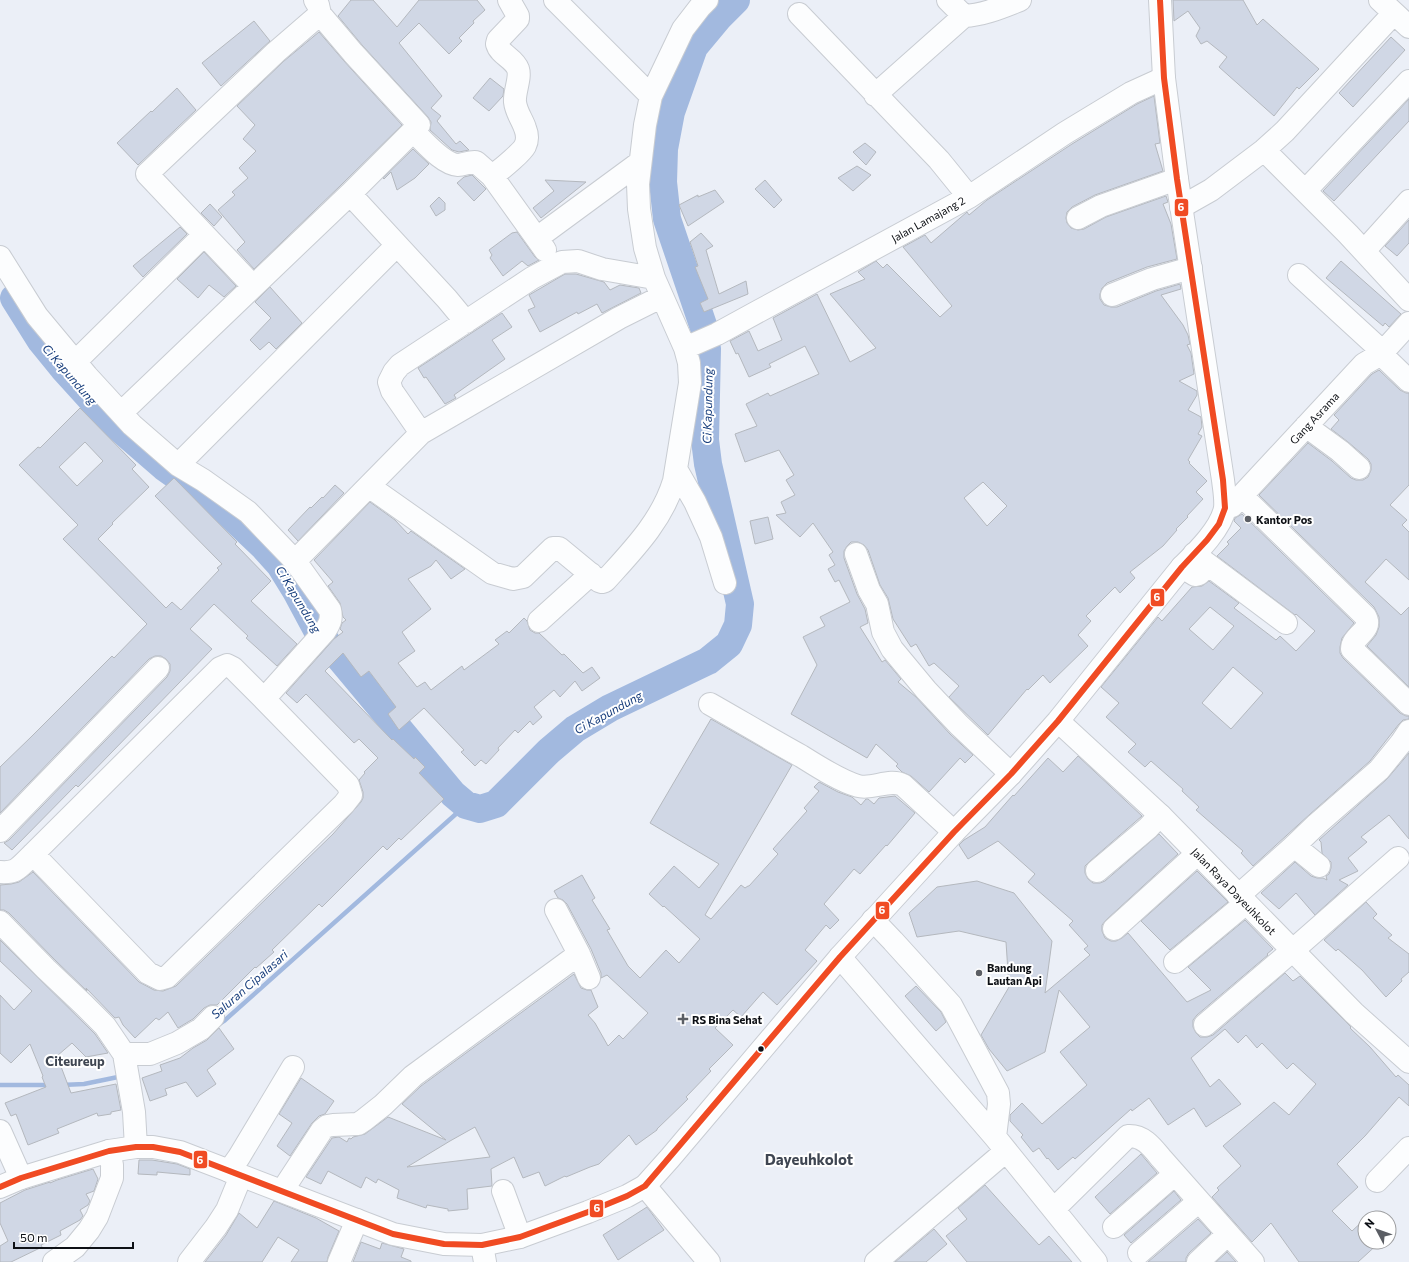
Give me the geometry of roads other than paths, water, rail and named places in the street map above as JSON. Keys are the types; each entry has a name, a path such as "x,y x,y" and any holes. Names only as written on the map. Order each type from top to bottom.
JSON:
{"street":[{"path":"492,176 525,146 527,136 526,129 516,110 515,92 519,75 518,70 516,65 498,49 497,44 498,40 518,19 518,16 509,0"},
{"path":"555,0 651,96"},
{"path":"370,487 492,573 513,579 523,577 553,548 556,547 602,582 640,542 659,514 671,492 690,383 689,347 658,288 645,248 639,209 638,184 644,125 651,96 683,29 707,0"},
{"path":"948,0 964,16"},
{"path":"876,95 964,16 973,16 993,11 1020,0"},
{"path":"0,1187 21,1178 109,1150 153,1147 180,1152 393,1234 484,1254 520,1237 627,1196 645,1186 840,956 954,832 1011,774 1195,562 1223,515 1225,497 1223,480 1181,207 1164,78 1160,0"},
{"path":"121,413 350,194 419,125 359,59 318,7 276,52 147,174 253,286"},
{"path":"799,14 939,160 969,197"},
{"path":"1181,207 1211,190 1264,150 1399,14"},
{"name":"Jalan Lamajang 2","path":"689,347 717,334 969,197 1065,133 1124,97 1148,84 1164,78"},
{"path":"1306,190 1409,81"},
{"path":"413,131 441,158 458,165 476,162 492,176 556,265"},
{"path":"1264,150 1306,190 1409,300"},
{"path":"537,238 640,163"},
{"path":"1078,218 1101,206 1177,179"},
{"path":"350,194 447,299 466,322"},
{"path":"1364,251 1409,201"},
{"path":"75,362 204,235"},
{"path":"178,465 397,245"},
{"path":"0,257 37,316 75,362 132,425 178,465 203,480 248,512 295,561 330,610 331,622 319,638 264,699"},
{"path":"421,433 392,391 389,382 394,372 400,365 532,278 562,262 578,261 658,288"},
{"path":"1112,296 1152,279 1190,268"},
{"path":"1299,275 1377,354 1409,381"},
{"path":"295,561 370,487 421,433 619,318 658,288"},
{"path":"1377,354 1409,314"},
{"path":"1377,354 1409,323"},
{"name":"Gang Asrama","path":"1223,515 1306,426 1377,354"},
{"path":"1306,426 1340,451 1359,468"},
{"path":"676,469 695,502 711,537 725,583"},
{"path":"1242,496 1365,616 1368,620 1367,626 1353,643 1352,649 1409,704"},
{"path":"856,554 869,590 877,604 883,632 892,649 926,690 959,725 1011,774"},
{"path":"1195,562 1286,623"},
{"path":"539,622 591,574"},
{"path":"0,872 8,873 16,870 220,668 227,665 234,668 348,785 351,794 344,804 167,976 160,979 148,973 33,854"},
{"path":"0,831 158,668"},
{"path":"710,704 830,773 857,786 877,786 893,782 903,785 954,832"},
{"name":"Jalan Raya Dayeuhkolot","path":"1058,721 1160,815 1354,1013 1409,1062"},
{"path":"1175,962 1242,900 1317,824 1379,770 1401,744 1409,731"},
{"path":"1097,871 1148,828 1160,815"},
{"path":"1292,848 1298,849 1319,866"},
{"path":"1114,929 1197,854"},
{"path":"1205,1025 1398,858"},
{"path":"556,910 579,954 589,978"},
{"path":"873,920 904,952 951,1005 998,1093 1000,1144 876,1262"},
{"path":"0,922 105,1026 125,1064 134,1112 136,1147"},
{"path":"282,1191 322,1130 327,1126 358,1124 364,1120 383,1105 413,1076 579,954"},
{"path":"840,956 1000,1144 1096,1262"},
{"path":"125,1064 177,1043 201,1029 212,1017"},
{"path":"189,1262 227,1210 239,1157 293,1067"},
{"path":"0,1131 21,1178"},
{"path":"1054,1209 1128,1136 1138,1137 1147,1143 1253,1262"},
{"path":"1377,1181 1409,1148"},
{"path":"54,1262 75,1247 89,1230 97,1217 112,1178 112,1165 109,1150"},
{"path":"1114,1227 1175,1174"},
{"path":"645,1186 709,1262"},
{"path":"504,1191 520,1237"},
{"path":"1139,1253 1199,1201"},
{"path":"339,1262 357,1220"},
{"path":"1198,1262 1228,1234"}],"waterway":[{"name":"Ci Kapundung","path":"14,298 41,341 63,368 112,422 164,467 226,511 263,546 280,565 318,632 453,794 466,805 480,809 496,804 549,751 575,729 610,708 708,661 729,644 738,625 740,604 708,464 705,440 707,349 704,328 667,219 663,182 664,149 671,112 694,47 719,17 736,0"},
{"name":"Saluran Cipalasari","path":"218,1025 466,805"},
{"name":"Saluran Cipalasari","path":"62,1085 84,1084 118,1077 121,1075"},
{"name":"Saluran Cipalasari","path":"0,1085 50,1085"}],"place":[{"name":"Kantor Pos","path":"1248,519"},
{"name":"Bandung Lautan Api","path":"979,973"},
{"name":"RS Bina Sehat","path":"683,1019"}],"district":[{"name":"Citeureup","path":"75,1061"},
{"name":"Dayeuhkolot","path":"809,1159"}]}
